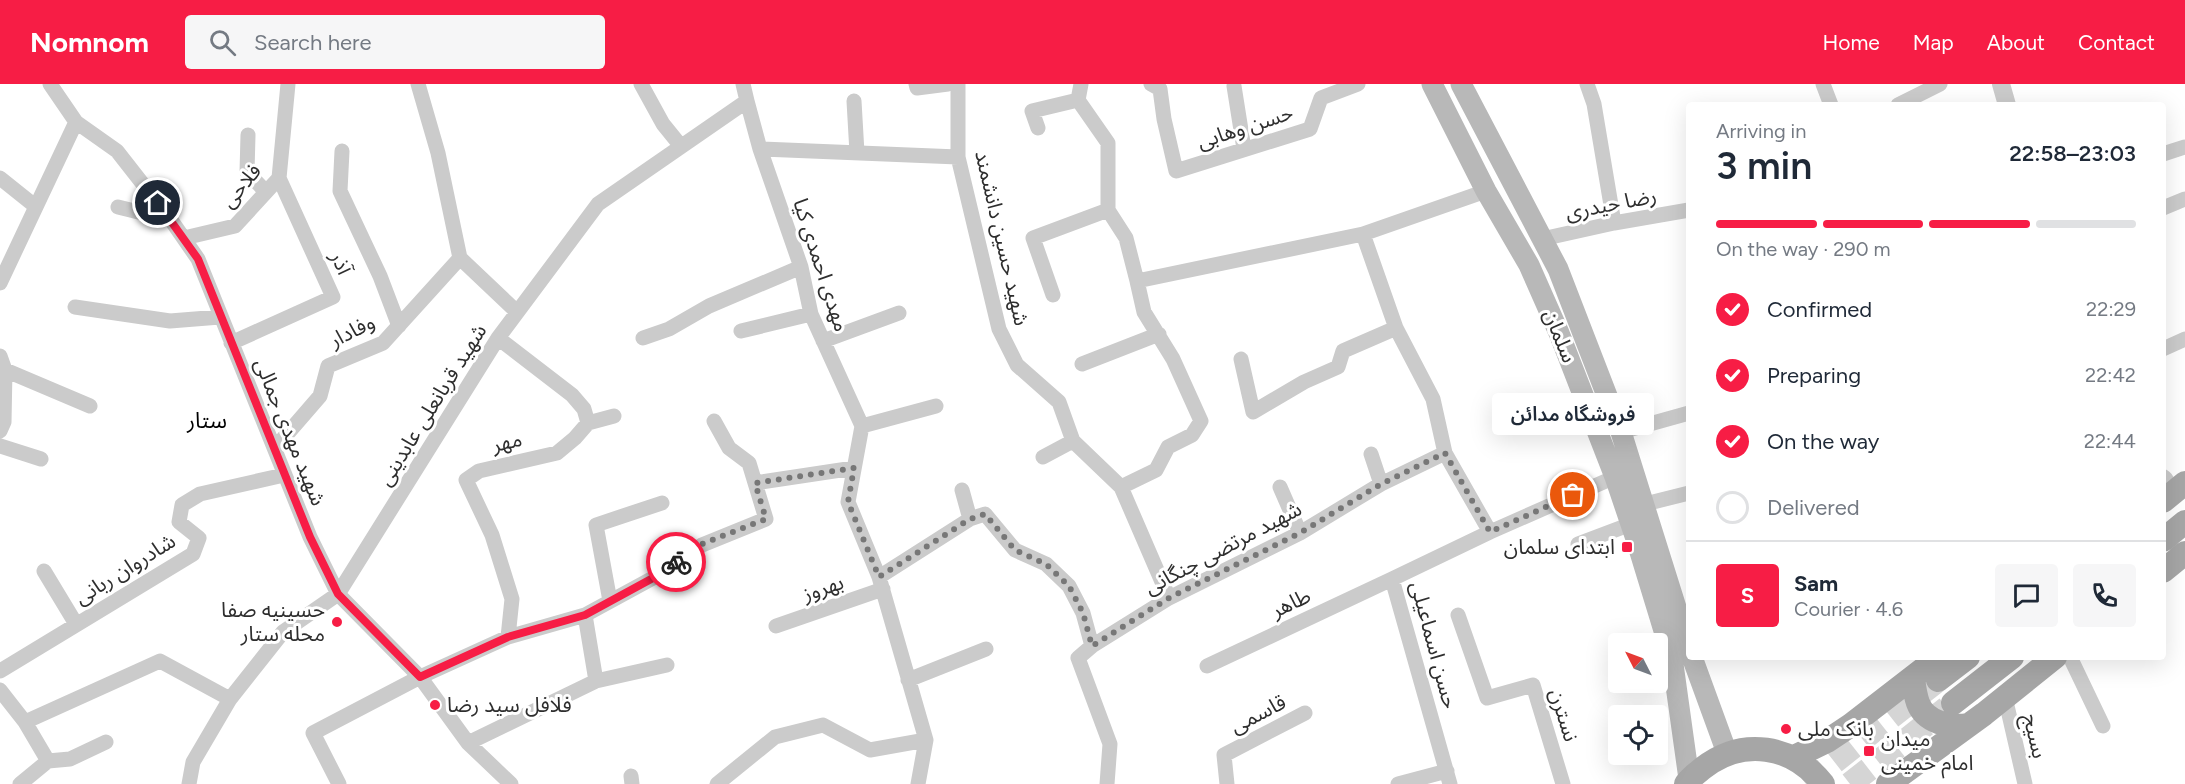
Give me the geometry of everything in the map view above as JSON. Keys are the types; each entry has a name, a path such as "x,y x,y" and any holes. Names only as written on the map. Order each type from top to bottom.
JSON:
{"main road":[{"name":"سلمان","path":"1432,84 1486,190 1529,265 1559,333 1614,477 1672,657 1688,782"},
{"name":"سلمان","path":"1461,84 1558,269 1621,432 1686,638"},
{"path":"2168,485 2185,464"},
{"path":"2166,538 2185,522"},
{"path":"2166,568 2185,553"},
{"name":"سلمان","path":"1693,660 1727,753"},
{"path":"1794,757 1827,741 1913,678 1961,660"},
{"path":"1953,703 2008,660"},
{"path":"1888,784 2051,660"},
{"path":"1913,678 1918,704 1932,720 1955,727 1968,725"},
{"path":"1688,782 1711,762 1727,753 1761,748 1794,757 1813,771 1823,784"}],"street":[{"name":"شهید مهدی جمالی","path":"50,84 76,122 117,151 171,220 198,259 284,475 310,537 338,594 420,677 468,743 511,784"},
{"name":"فلاحی","path":"184,238 236,226 279,178 288,84"},
{"path":"417,84 438,153 460,258 517,312"},
{"path":"641,84 663,124 680,145"},
{"path":"743,84 747,100"},
{"path":"916,84 917,88 948,84"},
{"name":"شهید حسین دانشمند","path":"958,84 958,158 999,329 1017,365 1059,402 1073,441 1121,487 1169,598"},
{"path":"1081,84 1078,100 1108,143 1108,210 1126,238 1144,312 1173,359 1201,421 1192,435 1168,447 1156,470 1121,487"},
{"name":"حسن وهابی","path":"1151,84 1160,89 1164,119 1176,171 1310,129 1322,98 1358,84"},
{"path":"1587,84 1594,104 1614,223"},
{"path":"1823,84 1830,102"},
{"path":"1904,102 1940,84"},
{"path":"2001,84 2006,102"},
{"path":"1234,86 1244,150"},
{"name":"شهید قربانعلی عابدینی","path":"189,784 193,762 230,699 283,632 338,594 498,338 598,204 747,100"},
{"name":"مهدی احمدی کیا","path":"747,100 760,149 801,267 811,314 862,426"},
{"path":"1038,128 1032,111 1078,100"},
{"path":"854,101 857,153"},
{"path":"0,283 76,122"},
{"path":"248,135 247,172 266,192"},
{"path":"760,149 958,158"},
{"path":"342,151 340,191 380,276 399,326"},
{"path":"2166,154 2183,153"},
{"path":"0,178 35,206"},
{"name":"آذر","path":"231,343 333,297 279,178"},
{"path":"1137,280 1363,234 1486,190"},
{"path":"2166,207 2185,199"},
{"path":"118,207 171,220"},
{"path":"1053,295 1033,238 1108,210"},
{"name":"رضا حیدری","path":"1542,239 1686,211"},
{"path":"1363,234 1396,328 1433,399 1445,453 1490,532"},
{"name":"وفادار","path":"275,448 320,396 328,366 383,343 460,258"},
{"path":"643,338 801,267"},
{"path":"75,308 170,321 220,317"},
{"path":"823,341 899,313"},
{"path":"741,331 811,314"},
{"path":"1241,359 1253,412 1304,382 1338,367 1343,351 1396,328"},
{"path":"1082,364 1159,334"},
{"path":"498,338 572,395 584,409 588,423 614,416"},
{"path":"2166,348 2185,339"},
{"path":"0,430 4,422 2,366 90,406"},
{"path":"918,784 926,740 881,583 848,502 862,426 936,406"},
{"path":"1621,432 1686,414"},
{"path":"339,784 313,733 420,677 508,637 585,615 653,578 702,544 766,519 749,463 729,448 714,421"},
{"name":"مهر","path":"508,637 512,599 492,534 466,480 479,471 557,453 588,423"},
{"path":"1043,457 1073,441"},
{"path":"0,446 40,459"},
{"name":"شهید مرتضی چنگانی","path":"1092,646 1169,598 1300,533 1381,484 1445,453"},
{"path":"1371,454 1381,484"},
{"path":"755,483 854,468"},
{"name":"شادروان ربانی","path":"0,671 193,554 199,538 179,522 182,506 200,494 284,475"},
{"name":"حسن اسماعیلی","path":"1448,778 1392,579 1614,477"},
{"path":"1280,487 1300,533"},
{"path":"962,490 970,519 985,514 1015,550 1046,564 1069,586 1083,613 1092,646 1078,658 1110,744 1107,784"},
{"path":"1645,504 1686,494"},
{"path":"610,602 596,525 662,503"},
{"name":"بهروز","path":"776,626 881,583 970,519"},
{"path":"1578,544 1631,524"},
{"path":"44,571 76,624"},
{"name":"طاهر","path":"1207,666 1392,579"},
{"path":"585,615 596,681"},
{"name":"نسترن","path":"1458,615 1487,698 1533,685 1563,784"},
{"path":"908,680 986,648"},
{"path":"2071,660 2103,726"},
{"path":"25,722 160,661 230,699"},
{"path":"468,743 596,681 667,665"},
{"path":"0,690 25,722 48,760"},
{"name":"بسیج","path":"2005,697 2025,784"},
{"name":"قاسمی","path":"1227,784 1224,755 1305,713"},
{"path":"723,782 776,737 823,725 870,750 926,740"},
{"path":"20,784 48,760 70,759 106,742"},
{"path":"1398,784 1448,778"}],"tunnel":[{"path":"1806,784 1938,680"},
{"path":"1850,784 1947,708"}],"way so far":[{"path":"676,562 702,544 766,519 755,483 854,468 848,502 879,577 970,519 985,514 1015,550 1046,564 1069,586 1083,613 1092,646 1169,598 1300,533 1381,484 1445,453 1490,532 1573,495"}],"place":[{"name":"فروشگاه مدائن","path":"1573,495"},
{"name":"ابتدای سلمان","path":"1627,547"},
{"name":"حسینیه صفا محله ستار","path":"337,622"},
{"name":"فلافل سید رضا","path":"435,705"},
{"name":"بانک ملی","path":"1786,729"},
{"name":"میدان امام خمینی","path":"1869,751"}],"district":[{"name":"ستار","path":"207,420"}],"route":[{"path":"158,203 198,259 284,475 310,537 338,594 420,677 508,637 585,615 653,578 676,562"}]}
